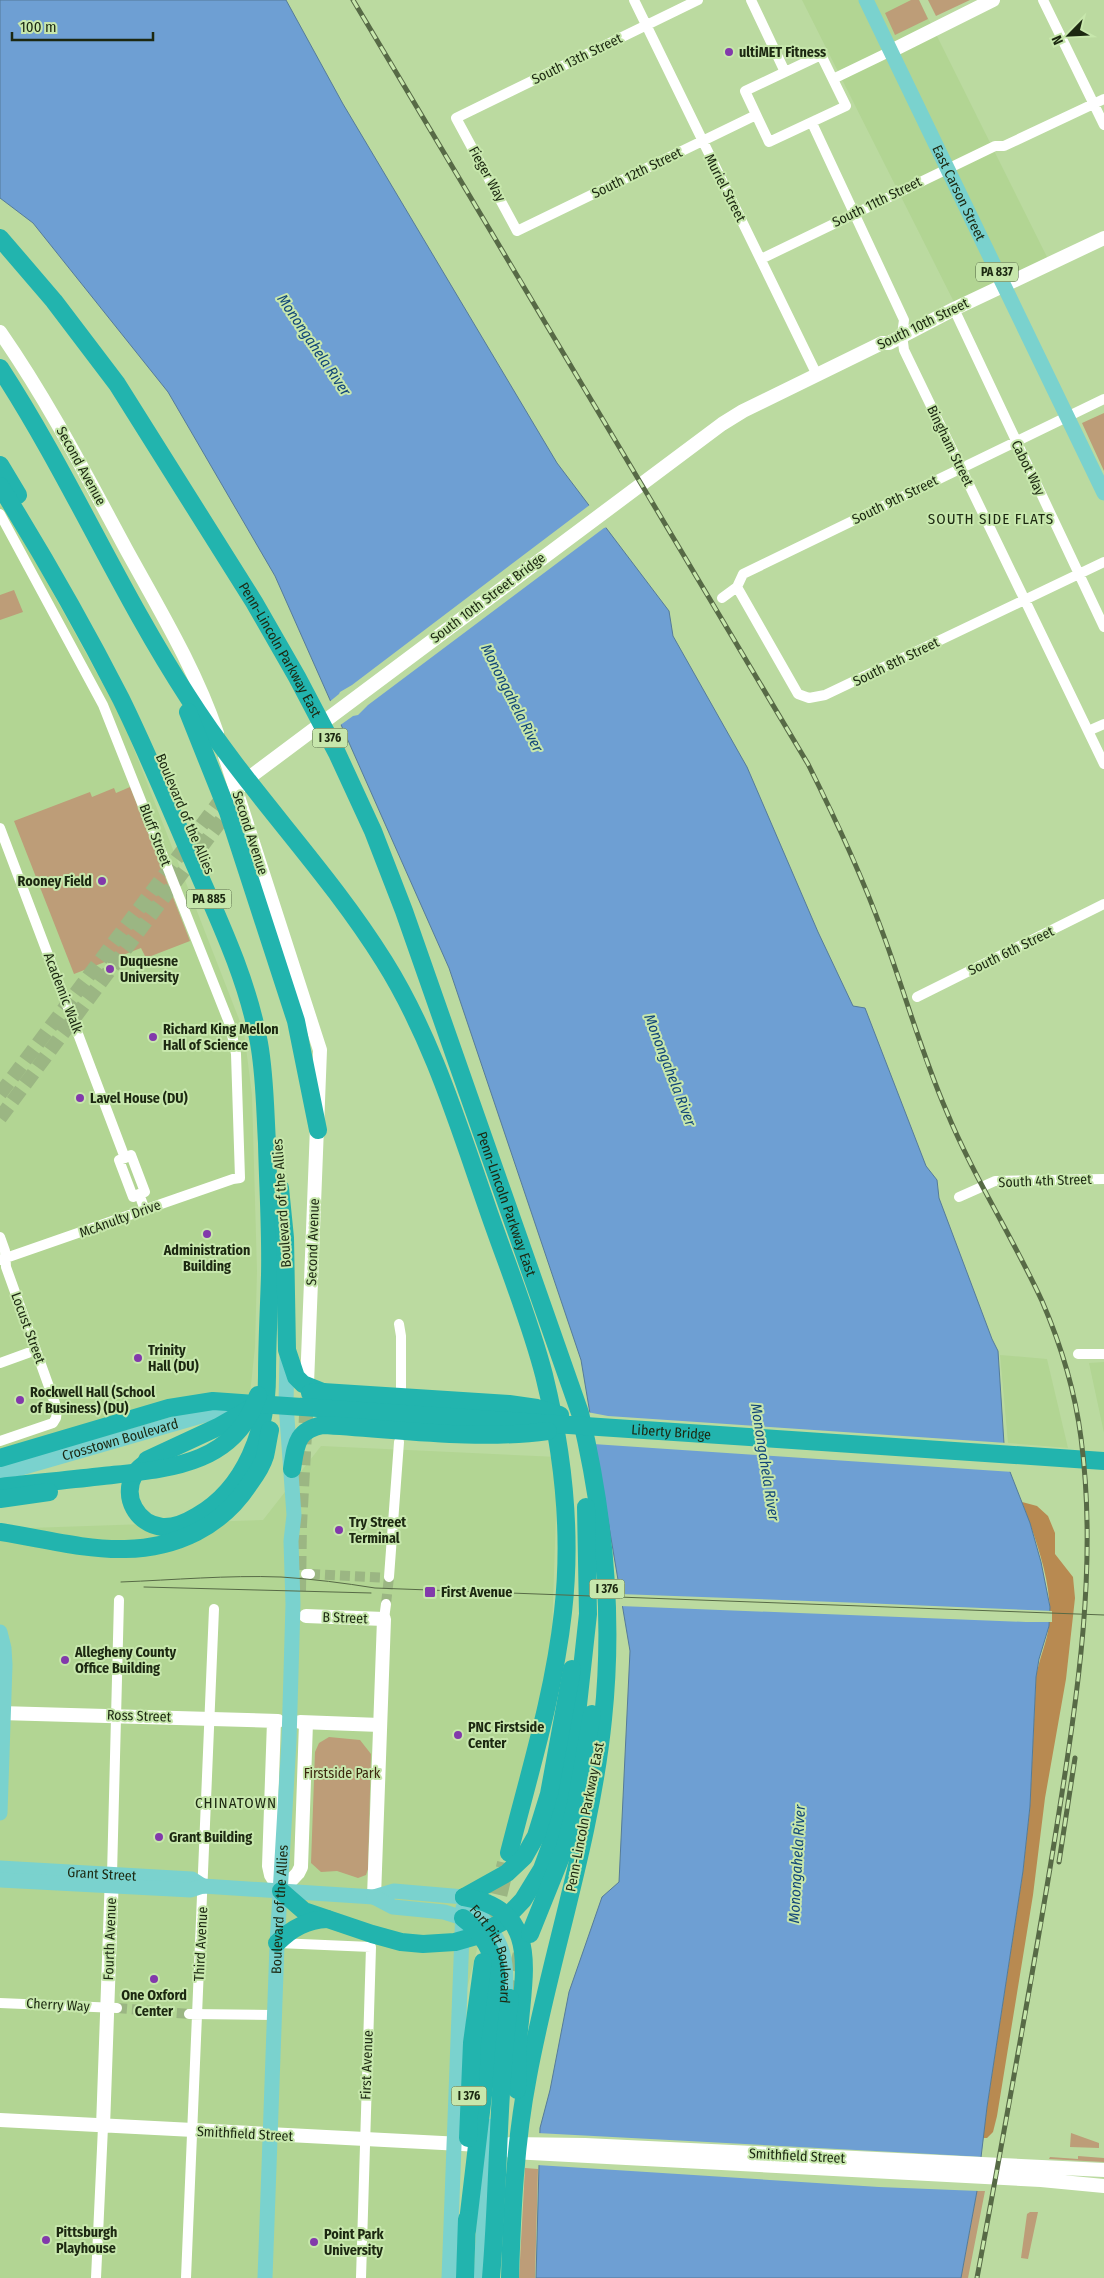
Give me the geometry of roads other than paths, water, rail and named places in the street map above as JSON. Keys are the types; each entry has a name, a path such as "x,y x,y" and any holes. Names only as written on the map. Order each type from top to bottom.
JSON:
{"highway":[{"name":"Penn-Lincoln Parkway East","path":"0,238 54,301 117,384 254,602 318,714 355,791 389,872 580,1413 594,1480 605,1566 608,1652 603,1720 594,1787 535,2040 518,2140 510,2278"},
{"name":"Penn-Lincoln Parkway East","path":"0,368 47,445 168,666 230,758 356,919 393,976 410,1006 434,1059 484,1198 543,1372 562,1474 565,1517 566,1577 563,1611 552,1678 509,1853"},
{"name":"Boulevard of the Allies","path":"0,465 38,527 128,689 162,760 254,977 264,1014 271,1055 280,1204 285,1238 287,1350"},
{"name":"Boulevard of the Allies","path":"0,486 73,612 121,700 238,967 250,1003 259,1043 264,1083 270,1236 265,1391"},
{"path":"168,666 217,783 247,872 300,1036 318,1130"},
{"path":"132,1469 133,1478 130,1498 136,1511 145,1521 168,1527 184,1523 201,1513 230,1487 248,1462 260,1428 265,1391 280,1204"},
{"path":"530,1934 565,1847 576,1804 590,1729 595,1674 596,1613 593,1560 586,1507 572,1421 541,1299"},
{"path":"287,1350 296,1377 303,1384 315,1388 536,1408 586,1426"},
{"path":"464,1897 508,1873 524,1857 536,1836 545,1812 573,1663 577,1631 578,1577 574,1494 564,1440 543,1372"},
{"path":"288,1405 315,1388"},
{"path":"0,1499 72,1488 132,1469 218,1427 265,1391"},
{"path":"0,1486 141,1472 192,1462 216,1450 235,1434 265,1391"},
{"path":"0,1532 122,1549 170,1544 192,1535 210,1525 236,1504 256,1475 265,1456 273,1412 265,1391"},
{"name":"Liberty Bridge","path":"0,1458 169,1408 200,1402 239,1403 265,1391 288,1405 1104,1461"},
{"path":"292,1469 297,1442 302,1434 308,1429 323,1425 501,1435 586,1426"},
{"path":"281,1891 304,1910 401,1942 444,1943 466,1940 486,1932 502,1922 523,1900 537,1880 548,1856 566,1772 586,1640 588,1589 586,1507"},
{"path":"464,1897 490,1904 502,1912 512,1923 523,1945 525,1961 518,2046 518,2140"},
{"path":"463,1918 487,1943 494,1960 497,1977 467,2230"},
{"path":"277,1943 298,1926 312,1921 328,1919"},
{"name":"I 376","path":"465,2278 467,2230 466,2179 472,2043 483,1962"},
{"path":"491,2278 508,1998"},
{"path":"496,2218 497,2278"}],"main road":[{"name":"East Carson Street","path":"866,0 1104,493"},
{"path":"891,51 993,0"},
{"name":"South 10th Street","path":"743,411 1104,238"},
{"name":"Second Avenue","path":"0,332 64,435 180,648 211,716 237,790 318,1043 320,1064 315,1388"},
{"name":"South 10th Street Bridge","path":"237,790 254,774 698,440 743,411"},
{"path":"219,802 237,790"},
{"path":"223,818 237,790"},
{"name":"Boulevard of the Allies","path":"265,2278 277,1943 290,1741 293,1604 291,1541 294,1515 287,1350"},
{"name":"Crosstown Boulevard","path":"0,1474 222,1410 239,1403"},
{"name":"Boulevard of the Allies","path":"288,1405 282,1410 281,1422 285,1517 291,1541"},
{"name":"B Street","path":"306,1616 384,1619"},
{"path":"374,1897 384,1619"},
{"path":"0,1632 4,1648 0,1813"},
{"name":"Ross Street","path":"2,1713 276,1721 269,1866 281,1891"},
{"path":"281,1891 298,1873 301,1867 303,1722 380,1725"},
{"name":"Grant Street","path":"0,1868 112,1881"},
{"name":"Grant Street","path":"0,1880 112,1881 192,1879 203,1886 374,1897 394,1891 464,1897"},
{"name":"Fourth Avenue","path":"103,2127 112,2008 112,1881"},
{"name":"Grant Street","path":"374,1897 393,1907 444,1912 463,1918"},
{"name":"Fort Pitt Boulevard","path":"449,2278 457,2144 464,1897"},
{"name":"Fort Pitt Boulevard","path":"464,1897 490,1926 507,1965 508,1998 487,2162 481,2278"},
{"name":"Smithfield Street","path":"0,2120 192,2132 490,2146 515,2144 586,2145 1104,2170"},
{"name":"Smithfield Street","path":"490,2146 514,2153 1041,2180 1104,2186"},
{"name":"Smithfield Street","path":"1041,2180 1104,2178"}],"street":[{"name":"Muriel Street","path":"634,0 817,375"},
{"name":"South 13th Street","path":"456,118 698,0"},
{"path":"752,0 785,72"},
{"path":"1043,0 1104,125"},
{"path":"833,79 891,51"},
{"path":"821,55 833,79 846,106 769,142 745,91 821,55"},
{"name":"South 11th Street","path":"761,259 995,146 1004,146 1104,99"},
{"name":"South 12th Street","path":"517,231 756,115"},
{"name":"Fieger Way","path":"456,118 517,231"},
{"name":"Bingham Street","path":"812,123 904,320 902,335 904,350 1104,764"},
{"name":"Cabot Way","path":"954,309 1104,627"},
{"name":"South 9th Street","path":"722,598 737,587 743,574 1104,399"},
{"name":"Bluff Street","path":"0,514 103,705 230,1025 236,1054 240,1178"},
{"name":"South 8th Street","path":"737,587 798,694 810,698 825,696 1104,562"},
{"path":"1088,731 1104,724"},
{"name":"Academic Walk","path":"0,828 125,1158 119,1160 133,1197 139,1194 145,1210"},
{"name":"South 6th Street","path":"917,997 1104,904"},
{"name":"McAnulty Drive","path":"3,1260 232,1179 240,1178"},
{"name":"South 4th Street","path":"959,1196 995,1181 1104,1179"},
{"name":"Locust Street","path":"0,1237 3,1260 57,1409 56,1418 53,1423 0,1441"},
{"path":"399,1324 401,1336 401,1391"},
{"path":"0,1363 36,1350"},
{"path":"1078,1354 1104,1354"},
{"path":"389,1576 399,1442"},
{"name":"Fourth Avenue","path":"112,1881 119,1600"},
{"path":"384,1619 386,1604"},
{"name":"Third Avenue","path":"186,2278 192,2132 193,2014 203,1886 214,1609"},
{"name":"First Avenue","path":"277,1943 371,1947 360,2278"},
{"name":"Cherry Way","path":"0,2003 112,2008"},
{"path":"193,2014 274,2015"},
{"name":"Fourth Avenue","path":"96,2278 103,2127"}],"water":[{"name":"Monongahela River","path":"0,0 286,0 343,104 557,463 669,611 673,636 747,767 818,932 853,1006 865,1008 926,1166 937,1180 939,1198 998,1351 1005,1459 1030,1523 1041,1562 1050,1607 1049,1626 1039,1659 1036,1677 1030,1806 1023,1871 987,2107 977,2191 961,2278 536,2278 540,2128 550,2090 569,1992 602,1897 619,1882 630,1651 581,1360 449,968 275,576 168,392 33,223 0,198"}],"tunnel":[{"path":"0,1094 219,802"},
{"path":"0,1118 223,818"},
{"path":"299,1591 300,1525 307,1398"},
{"path":"310,1574 389,1578"},
{"path":"386,1604 389,1577"},
{"path":"492,1921 506,1863"},
{"path":"510,1998 522,1953"},
{"path":"117,2008 189,2014"}],"tram line":[{"path":"121,1582 221,1577 281,1577 375,1588 1104,1615"},
{"path":"144,1587 371,1593"}],"railway":[{"path":"353,0 808,764 847,846 874,909 946,1110 968,1159 1042,1301 1066,1368 1078,1420 1086,1486 1086,1584 1083,1632 1072,1729 1048,1882 977,2278"},
{"path":"1059,1862 1075,1758"}],"place":[{"name":"ultiMET Fitness","path":"729,52"},
{"name":"Rooney Field","path":"102,881"},
{"name":"Duquesne University","path":"110,969"},
{"name":"Richard King Mellon Hall of Science","path":"153,1037"},
{"name":"Lavel House (DU)","path":"80,1098"},
{"name":"Administration Building","path":"207,1234"},
{"name":"Trinity Hall (DU)","path":"138,1358"},
{"name":"Rockwell Hall (School of Business) (DU)","path":"20,1400"},
{"name":"Try Street Terminal","path":"339,1530"},
{"name":"First Avenue","path":"430,1592"},
{"name":"Allegheny County Office Building","path":"65,1660"},
{"name":"PNC Firstside Center","path":"458,1735"},
{"name":"Grant Building","path":"159,1837"},
{"name":"One Oxford Center","path":"154,1979"},
{"name":"Pittsburgh Playhouse","path":"46,2240"},
{"name":"Point Park University","path":"314,2242"}],"district":[{"name":"SOUTH SIDE FLATS","path":"991,519"},
{"name":"CHINATOWN","path":"236,1803"}],"park label":[{"name":"Firstside Park","path":"342,1773"}]}
